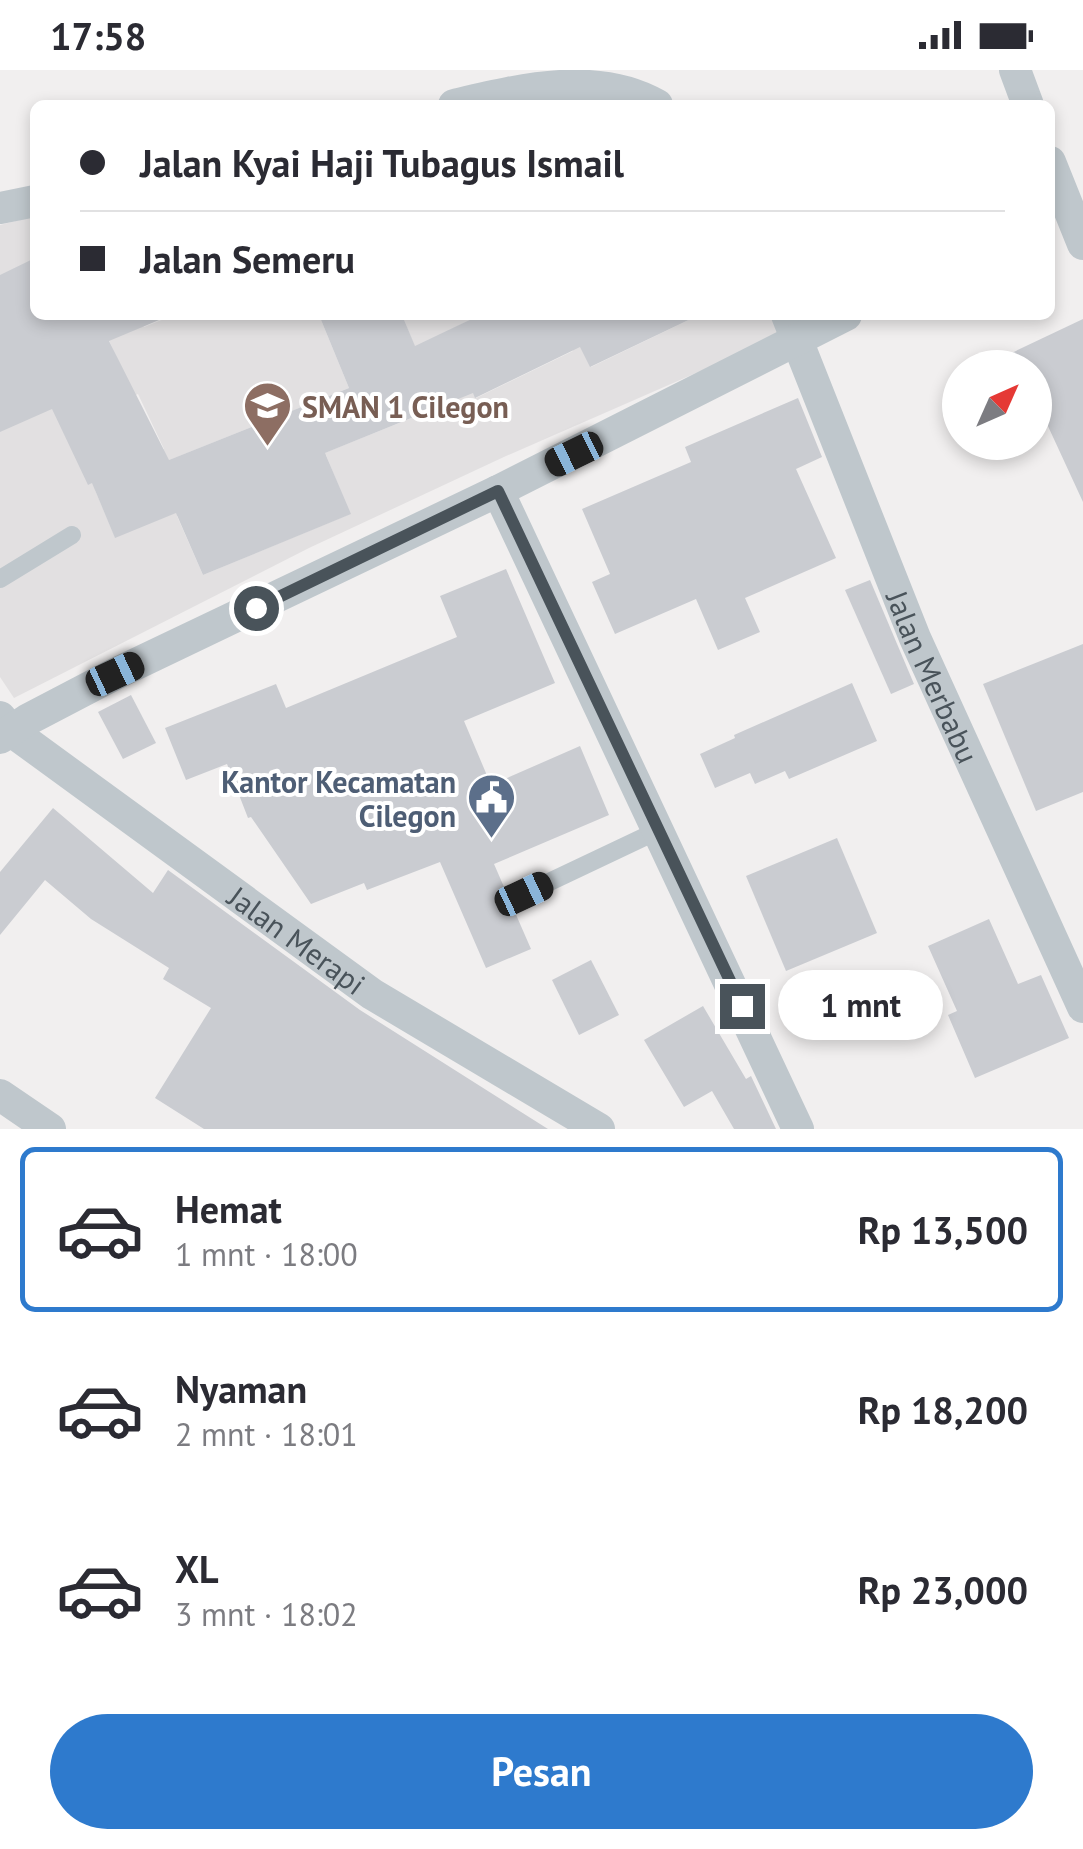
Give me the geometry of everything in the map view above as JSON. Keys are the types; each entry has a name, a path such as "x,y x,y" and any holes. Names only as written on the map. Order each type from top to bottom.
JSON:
{"street":[{"path":"1015,70 1026,100"},
{"path":"476,100 562,86 610,87 643,100"},
{"path":"1055,176 1072,224"},
{"path":"0,208 30,201"},
{"path":"4,728 498,491 792,328 825,320"},
{"name":"Jalan Merbabu","path":"792,328 915,638 1083,1007"},
{"path":"498,491 798,1129"},
{"name":"Jalan Merapi","path":"4,728 372,994 599,1129"},
{"path":"0,1095 50,1129"}],"lane":[{"path":"0,580 72,534"},
{"path":"524,894 659,830"}],"shaded area":[{"path":"30,217 31,328 48,320 99,320 77,416 132,390 99,320 141,320 144,327 162,320 321,320 349,388 95,490 115,537 439,407 404,320 470,320 444,333 476,398 573,351 558,320 568,320 591,367 689,320 778,320 785,334 506,456 309,548 14,698 0,677 0,225","holes":["138,394 164,449 89,484 62,429","326,455 350,514 203,575 177,516"]}],"building":[{"path":"30,260 30,320 159,320 109,341 169,460 349,388 321,320 404,320 415,346 470,320 689,320 590,367 580,347 475,398 473,393 325,453 351,514 203,575 176,513 115,538 92,483 88,485 52,409 0,432 0,275"},
{"path":"1083,319 1083,502 1052,435 1052,350 1018,350"},
{"path":"798,398 822,457 796,469 836,558 745,598 760,632 718,650 696,599 615,634 592,582 610,574 582,509 691,462 685,447"},
{"path":"506,569 555,683 464,721 491,785 580,746 609,815 494,864 531,949 486,968 440,862 367,890 364,883 311,904 251,817 248,818 227,764 186,780 165,728 276,684 286,708 457,637 440,596"},
{"path":"870,580 914,684 891,694 845,590"},
{"path":"1083,644 1083,792 1036,811 983,684"},
{"path":"852,683 877,741 789,779 785,771 755,784 750,773 715,788 700,754"},
{"path":"131,695 156,743 123,759 98,712"},
{"path":"53,808 153,893 168,870 360,1010 548,1129 204,1129 155,1098 211,1008 163,979 169,968 91,919 45,880 0,935 0,872"},
{"path":"837,838 877,933 786,971 746,876"},
{"path":"989,919 1018,984 1041,975 1069,1038 975,1078 948,1015 957,1011 928,946"},
{"path":"591,960 619,1015 579,1035 552,980"},
{"path":"703,1006 746,1079 751,1076 776,1129 734,1129 712,1091 684,1107 644,1040"}],"place":[{"name":"SMAN 1 Cilegon","path":"267,448"},
{"name":"Kantor Kecamatan Cilegon","path":"491,840"}],"route":[{"path":"256,608 498,491 742,1006"}]}
